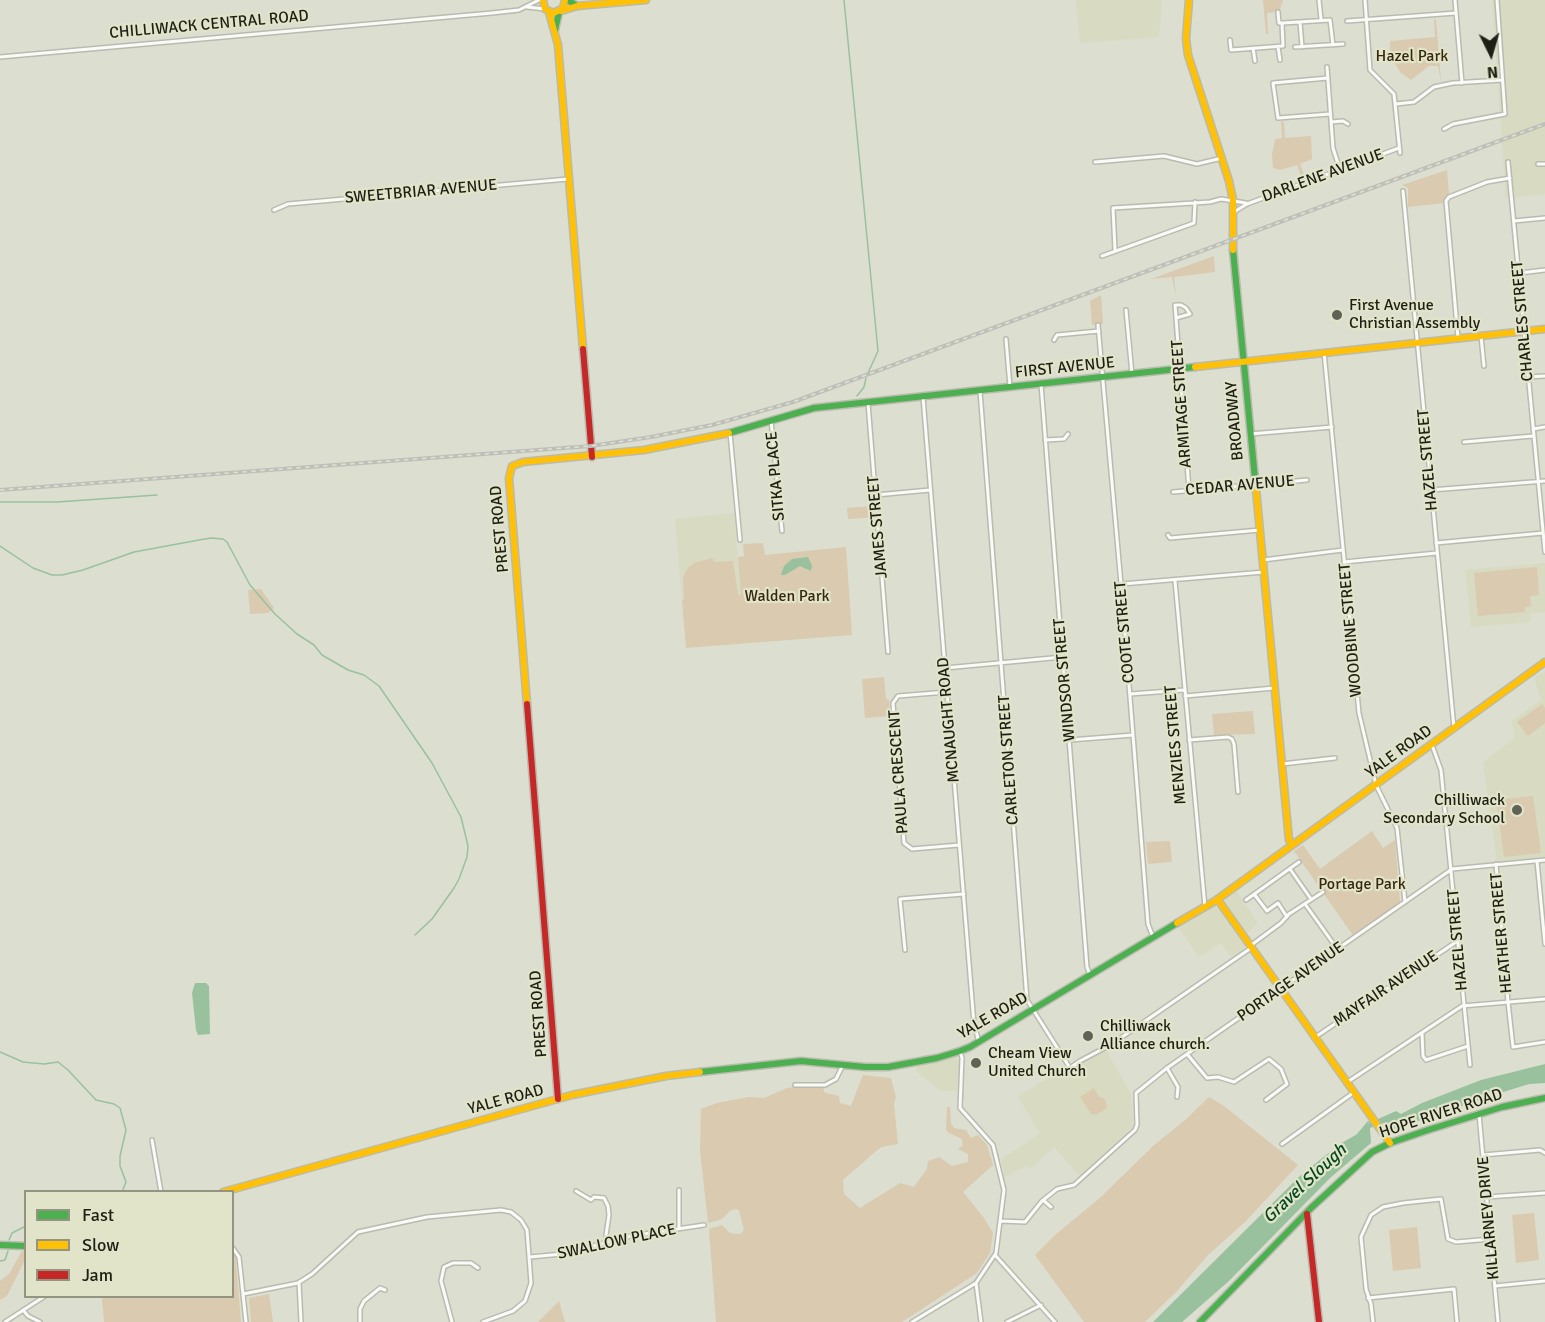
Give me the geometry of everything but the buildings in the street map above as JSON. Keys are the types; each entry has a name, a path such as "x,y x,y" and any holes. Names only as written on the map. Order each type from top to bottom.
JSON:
{"street":[{"name":"CHILLIWACK CENTRAL ROAD","path":"0,57 492,13 527,7 541,0"},
{"path":"541,0 555,30 592,457"},
{"path":"555,30 560,11 566,0 578,6"},
{"path":"547,10 560,11 578,6 646,0"},
{"name":"BROADWAY","path":"1189,0 1186,38 1188,55 1222,158 1233,200 1232,240 1274,688 1292,845"},
{"path":"1319,0 1321,19"},
{"path":"1365,0 1370,70 1394,94 1400,153"},
{"path":"1455,0 1462,83"},
{"path":"1443,129 1453,124 1505,114 1497,0"},
{"name":"CHILLIWACK CENTRAL ROAD","path":"527,7 547,10"},
{"path":"1230,40 1231,50 1283,46 1282,23 1279,23 1278,12"},
{"path":"1347,21 1456,13"},
{"path":"1282,23 1330,20 1333,45"},
{"path":"1300,22 1302,47"},
{"path":"1295,48 1343,44"},
{"path":"1278,47 1280,60"},
{"path":"1253,48 1255,61"},
{"path":"1327,67 1333,148 1340,170"},
{"path":"1328,78 1273,83 1278,118 1330,114"},
{"path":"1396,104 1414,102 1434,87 1503,80"},
{"path":"1331,122 1343,121 1348,124"},
{"name":"DARLENE AVENUE","path":"1234,212 1247,204 1400,148"},
{"path":"1095,162 1164,156 1197,164 1222,158"},
{"name":"CHARLES STREET","path":"1508,162 1545,552"},
{"path":"1538,165 1545,164"},
{"path":"1458,338 1446,201 1449,197 1487,182 1510,178"},
{"name":"SWEETBRIAR AVENUE","path":"274,210 288,204 568,179"},
{"path":"1221,199 1231,188"},
{"name":"HAZEL STREET","path":"1403,191 1454,728"},
{"name":"DARLENE AVENUE","path":"1115,250 1113,208 1210,202 1221,199 1247,204"},
{"path":"1102,256 1194,223 1195,202"},
{"path":"1514,220 1545,218"},
{"path":"1519,273 1545,270"},
{"name":"ARMITAGE STREET","path":"1176,318 1190,314 1186,308 1175,305 1189,490"},
{"path":"1126,310 1132,374"},
{"name":"COOTE STREET","path":"1098,325 1148,924 1153,937"},
{"name":"FIRST AVENUE","path":"592,457 644,450 730,433 814,408 1545,329"},
{"path":"1054,340 1057,335 1099,331"},
{"path":"1481,336 1484,366"},
{"path":"1006,339 1011,387"},
{"name":"WOODBINE STREET","path":"1324,352 1359,713 1376,785 1397,828 1405,902"},
{"path":"1528,377 1545,376"},
{"name":"WINDSOR STREET","path":"1041,384 1087,967 1090,975"},
{"name":"CARLETON STREET","path":"980,391 1027,1000 1070,1068 1112,1044 1250,947"},
{"name":"MCNAUGHT ROAD","path":"923,397 975,1032 979,1042"},
{"name":"JAMES STREET","path":"868,403 888,652"},
{"name":"SITKA PLACE","path":"771,420 782,531"},
{"path":"1250,434 1332,427"},
{"path":"1533,429 1545,428"},
{"path":"730,433 740,540"},
{"path":"1045,440 1064,439 1068,435"},
{"path":"1464,442 1533,436"},
{"name":"PREST ROAD","path":"558,1099 509,473 512,466 516,464 592,457"},
{"name":"CEDAR AVENUE","path":"1173,492 1307,480"},
{"path":"1431,490 1545,480"},
{"path":"876,495 930,490"},
{"path":"1168,535 1170,538 1260,530"},
{"path":"1436,543 1544,533"},
{"path":"1263,560 1343,550"},
{"path":"1344,562 1437,553"},
{"path":"1121,584 1264,572"},
{"name":"MENZIES STREET","path":"1175,581 1205,907"},
{"path":"945,668 1063,657"},
{"name":"YALE ROAD","path":"227,1190 605,1088 698,1071 801,1061 873,1067 895,1066 960,1051 979,1042 1218,900 1545,662"},
{"path":"1185,696 1274,688"},
{"path":"1130,694 1184,690"},
{"name":"PAULA CRESCENT","path":"947,692 898,696 893,703 904,843 912,849 959,845"},
{"path":"1070,740 1133,735"},
{"path":"1189,740 1228,737 1232,739 1238,792"},
{"name":"HAZEL STREET","path":"1432,745 1441,770 1470,1065"},
{"path":"1282,764 1335,758"},
{"path":"1289,834 1299,839"},
{"name":"PORTAGE AVENUE","path":"1001,1221 1025,1222 1043,1200 1057,1189 1074,1185 1135,1131 1137,1125 1136,1093 1167,1068 1452,869 1545,860"},
{"path":"1537,861 1545,944"},
{"path":"1246,900 1299,862"},
{"name":"HEATHER STREET","path":"1496,864 1513,1047 1545,1042"},
{"path":"1289,868 1311,900"},
{"path":"1250,947 1287,916 1323,892"},
{"path":"905,950 900,899 964,894"},
{"path":"1254,894 1267,911 1278,903 1287,916"},
{"path":"1218,900 1280,991 1388,1140"},
{"path":"1305,904 1338,950"},
{"name":"MAYFAIR AVENUE","path":"1314,1038 1459,940"},
{"path":"1346,1083 1464,1006 1545,999"},
{"path":"1422,1033 1423,1056 1426,1060 1468,1046"},
{"path":"912,1322 976,1283 996,1256 1004,1190 993,1145 960,1108 962,1058 960,1051"},
{"path":"1187,1054 1207,1078 1218,1077 1234,1082 1269,1059 1281,1070 1287,1084 1266,1100"},
{"path":"795,1085 825,1085 838,1077 843,1065"},
{"path":"1167,1068 1178,1087 1177,1097"},
{"path":"1282,1144 1353,1093"},
{"name":"HOPE RIVER ROAD","path":"1200,1322 1307,1213 1388,1140 1545,1098"},
{"name":"KILLARNEY DRIVE","path":"1479,1114 1498,1322"},
{"path":"152,1140 161,1190"},
{"path":"1483,1155 1540,1150 1545,1153"},
{"path":"679,1190 679,1228"},
{"path":"576,1191 591,1200 594,1197 604,1198 609,1215 607,1242"},
{"path":"1487,1197 1545,1193"},
{"path":"1373,1322 1361,1238 1362,1230 1371,1215 1383,1207 1442,1199 1448,1239 1456,1242 1491,1239"},
{"path":"1043,1200 1052,1207"},
{"path":"243,1294 299,1282 312,1274 358,1232 427,1216 501,1210 511,1212 527,1230 531,1283 525,1301 513,1311 483,1322"},
{"path":"1307,1213 1319,1322"},
{"name":"SWALLOW PLACE","path":"530,1257 557,1255 631,1236 704,1225"},
{"path":"0,1245 24,1246"},
{"path":"234,1250 239,1257 246,1322"},
{"path":"996,1256 1055,1322"},
{"path":"453,1322 441,1281 444,1267 453,1263 471,1263 478,1268"},
{"path":"1495,1286 1545,1281"},
{"path":"299,1282 301,1322"},
{"path":"976,1283 981,1322"},
{"path":"360,1322 360,1309 364,1301 380,1288 385,1290"},
{"path":"1368,1298 1454,1289 1457,1322"},
{"path":"5,1322 42,1298"},
{"path":"1007,1322 1041,1305"},
{"path":"23,1310 28,1316 40,1322"}],"shaded area":[{"path":"1076,0 1162,0 1159,37 1080,43"},
{"path":"1492,0 1545,0 1545,194 1506,198"},
{"path":"734,513 741,595 682,600 675,519"},
{"path":"1545,563 1545,612 1530,614 1531,622 1471,627 1465,570"},
{"name":"Chilliwack Secondary School","path":"1545,671 1545,857 1497,862 1483,762 1515,738 1512,721 1541,700 1534,678"},
{"path":"1236,891 1258,923 1246,934 1224,902"},
{"path":"1215,906 1245,947 1231,957 1221,943 1199,957 1179,928"},
{"path":"1105,1043 1105,1048 1131,1094 1133,1126 1080,1176 1054,1147 1030,1169 1026,1166 1005,1177 1001,1159 1040,1134 1018,1096"},
{"path":"956,1056 959,1061 957,1091 940,1090 917,1072 916,1065"}],"green space":[{"path":"1263,0 1283,0 1279,12 1267,13 1268,34 1266,34"},
{"name":"Hazel Park","path":"1436,19 1441,82 1438,66 1429,66 1411,80 1401,73 1390,56 1372,57 1390,54 1390,41 1435,37 1434,20"},
{"path":"1281,121 1284,122 1285,138 1311,136 1312,159 1300,164 1306,180 1303,181 1297,165 1280,170 1273,168 1272,154 1275,139 1282,138"},
{"path":"1447,170 1449,195 1445,203 1408,207 1408,188 1402,185"},
{"path":"1214,256 1215,272 1174,277 1176,297 1172,277 1151,279"},
{"path":"1101,295 1103,324 1092,325 1090,301"},
{"path":"874,506 875,517 848,519 847,508"},
{"name":"Walden Park","path":"763,543 765,555 846,547 852,635 686,648 682,600 684,600 683,578 687,569 694,563 712,558 715,562 733,561 738,595 741,595 738,557 744,556 743,544"},
{"path":"1537,567 1539,595 1530,596 1531,606 1525,607 1525,612 1478,616 1474,573"},
{"path":"261,589 274,608 268,613 250,614 248,590"},
{"path":"884,677 890,716 865,718 862,679"},
{"path":"1542,704 1545,708 1545,723 1528,736 1517,722"},
{"path":"1253,711 1255,734 1214,735 1212,714"},
{"path":"1533,796 1541,853 1504,857 1496,800"},
{"name":"Portage Park","path":"1372,831 1383,848 1395,840 1400,902 1354,937 1294,851 1303,845 1320,869"},
{"path":"1170,841 1172,862 1148,864 1146,842"},
{"path":"863,1075 891,1078 896,1097 894,1104 898,1144 882,1147 843,1180 844,1194 860,1208 900,1183 914,1187 927,1169 928,1161 939,1157 952,1166 968,1162 968,1154 958,1149 963,1145 962,1139 946,1130 947,1107 950,1107 951,1124 954,1128 966,1130 971,1138 978,1135 987,1145 993,1165 963,1192 993,1233 990,1253 977,1273 902,1322 716,1322 709,1229 722,1225 730,1233 740,1234 744,1230 739,1210 736,1209 731,1210 722,1219 708,1223 700,1150 701,1109 717,1103 749,1097 764,1098 787,1088 806,1086 825,1088 823,1091 826,1093 839,1096 840,1103 851,1106"},
{"path":"1094,1088 1099,1097 1104,1098 1107,1106 1095,1115 1091,1114 1080,1097"},
{"path":"1209,1097 1224,1106 1298,1165 1245,1222 1208,1255 1177,1291 1145,1322 1084,1322 1035,1255"},
{"path":"1534,1213 1539,1260 1516,1263 1512,1215"},
{"path":"1417,1227 1421,1268 1393,1271 1389,1230"},
{"path":"24,1251 24,1262 7,1296 0,1300 0,1281 9,1274"},
{"path":"235,1251 241,1322 104,1322 102,1298 234,1298"},
{"path":"269,1294 273,1322 251,1322 249,1298"},
{"path":"559,1301 565,1322 538,1322"}],"water":[{"path":"808,557 812,566 811,571 800,566 781,575 784,566 792,559"},
{"path":"195,983 206,983 209,986 210,1034 198,1035 196,1030 192,993"},
{"path":"1545,1064 1545,1083 1529,1084 1395,1129 1389,1129 1384,1123 1370,1128 1371,1143 1330,1178 1229,1281 1182,1322 1153,1322 1301,1175 1340,1144 1359,1133 1367,1124 1396,1111 1401,1114 1422,1103 1481,1080"}],"waterway":[{"path":"844,0 878,351 868,373"},
{"path":"857,396 864,387 866,378"},
{"path":"0,502 57,502 157,495"},
{"path":"0,546 33,568 52,575 62,575 134,552 211,538 223,539 227,542 250,585 275,614 297,634 314,645 322,655 348,670 364,675 379,686 432,763 461,817 468,846 467,857 459,879 432,919 415,935"},
{"path":"0,1052 23,1062 44,1064 58,1062 96,1100 114,1104 120,1108 126,1130 120,1156 120,1166 126,1182 123,1190"},
{"name":"Gravel Slough","path":"1358,1134 1368,1122 1372,1121"},
{"path":"9,1240 12,1233 24,1227"},
{"path":"0,1261 5,1260 8,1251"}],"railway":[{"path":"0,490 591,446 712,425 793,402 1545,124"}],"traffic: fast":[{"path":"568,0 577,6"},
{"path":"555,30 559,12"},
{"path":"1233,250 1256,489"},
{"path":"729,433 814,408 1195,367"},
{"path":"700,1072 801,1061 888,1067 937,1058 960,1051 1177,923"},
{"path":"1200,1322 1311,1208 1372,1152 1428,1130 1502,1107 1545,1098"},
{"path":"0,1245 24,1246"}],"traffic: slow":[{"path":"543,0 545,9 554,13 563,8 565,0"},
{"path":"561,11 577,6 646,0"},
{"path":"1189,0 1186,38 1188,55 1229,181 1233,200 1233,250"},
{"path":"549,12 558,45 583,349"},
{"path":"1195,367 1545,329"},
{"path":"527,704 509,478 512,466 523,462 644,450 729,433"},
{"path":"1256,489 1289,840 1292,845"},
{"path":"1177,923 1215,901 1545,662"},
{"path":"1218,900 1390,1143"},
{"path":"230,1190 572,1095 666,1076 700,1072"}],"traffic: jam":[{"path":"583,349 592,457"},
{"path":"527,704 558,1099"},
{"path":"1307,1214 1319,1322"}],"place":[{"name":"First Avenue Christian Assembly","path":"1337,315"},
{"name":"Chilliwack Secondary School","path":"1517,810"},
{"name":"Chilliwack Alliance church.","path":"1088,1036"},
{"name":"Cheam View United Church","path":"976,1063"}]}
